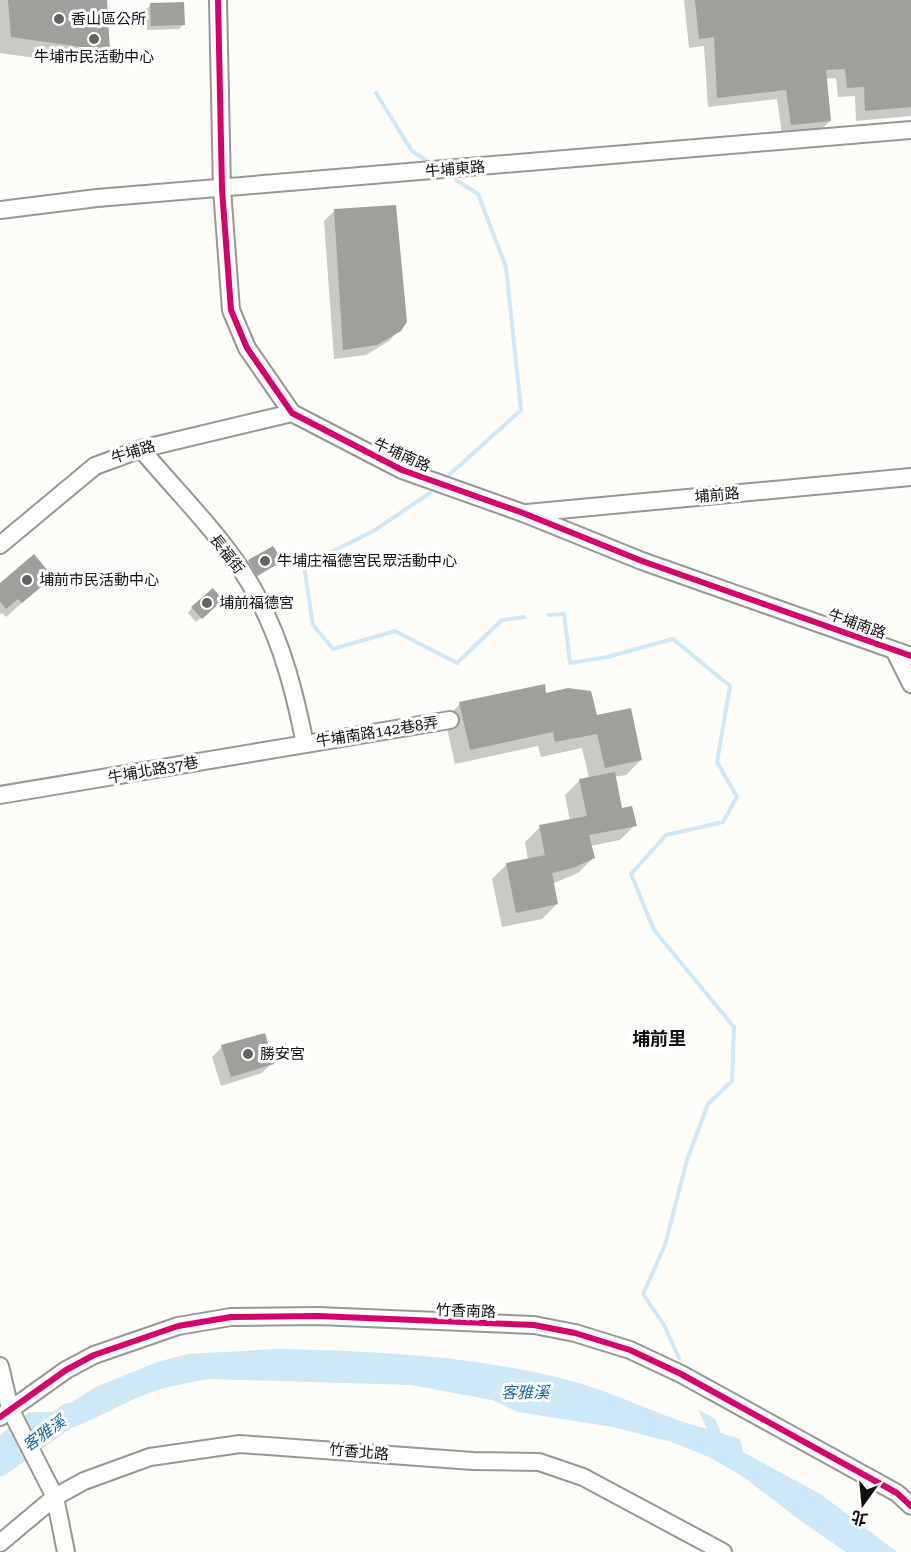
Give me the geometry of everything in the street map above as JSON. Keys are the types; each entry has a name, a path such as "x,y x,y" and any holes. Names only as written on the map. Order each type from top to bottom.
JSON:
{"street":[{"name":"牛埔南路","path":"218,0 222,189 231,310 247,348 292,413 402,470 523,513 642,561 911,656"},
{"name":"牛埔東路","path":"0,210 97,198 911,130"},
{"name":"牛埔路","path":"0,545 95,465 141,448 292,413"},
{"name":"長福街","path":"141,448 237,563 259,600 288,670 305,744"},
{"name":"埔前路","path":"523,513 911,477"},
{"path":"894,650 911,684"},
{"name":"牛埔南路142巷8弄","path":"305,744 450,720"},
{"name":"牛埔北路37巷","path":"0,795 305,744"},
{"name":"竹香南路","path":"5,1413 66,1370 94,1355 178,1326 231,1317 318,1316 534,1325 575,1333 630,1350 681,1374 897,1493 911,1506"},
{"path":"0,1366 5,1413 55,1497 66,1552"},
{"name":"竹香北路","path":"0,1544 55,1497 84,1481 150,1457 240,1444 473,1461 538,1462 583,1477 723,1552"}],"water":[{"name":"客雅溪","path":"279,1349 355,1351 432,1357 508,1367 582,1384 707,1429 698,1409 715,1419 721,1433 740,1439 743,1452 822,1495 897,1552 846,1552 742,1476 709,1457 671,1442 613,1427 518,1412 492,1400 411,1385 208,1379 178,1385 136,1398 66,1430 38,1434 0,1477 0,1435 29,1412 56,1412 94,1388 157,1362 188,1354"}],"building":[{"name":"香山區公所","path":"8,0 107,0 110,51 11,37"},
{"path":"695,0 911,0 911,107 865,111 864,87 847,88 845,69 826,70 831,121 791,125 786,90 717,98 714,37 699,39"},
{"path":"184,2 185,25 151,26 150,3"},
{"path":"396,205 407,322 401,331 377,345 343,350 334,209"},
{"name":"牛埔庄福德宮民眾活動中心","path":"273,546 283,561 257,576 248,560"},
{"name":"埔前市民活動中心","path":"34,554 53,577 22,603 18,599 6,609 0,601 0,583"},
{"name":"埔前福德宮","path":"213,588 223,600 202,619 191,607"},
{"path":"545,684 546,693 568,688 591,691 597,715 631,708 642,760 605,768 597,734 555,742 553,732 470,750 459,702"},
{"path":"615,772 622,808 632,806 637,826 589,835 595,858 573,868 552,873 558,904 516,913 506,863 545,855 539,825 587,816 579,779"},
{"name":"勝安宮","path":"265,1033 274,1064 231,1077 221,1045"}],"waterway":[{"path":"376,93 412,151 427,161"},
{"path":"449,475 521,410 506,267 478,194 456,180"},
{"path":"430,493 375,530 304,566 313,625 333,649 395,631 457,663 502,620 524,617"},
{"path":"549,615 564,614 570,663 607,657 673,639 730,686 717,762 737,797 723,822 666,835 631,874 654,930 734,1027 732,1081 708,1104 687,1160 665,1245 643,1294 664,1325 679,1358"},
{"name":"客雅溪","path":"0,1464 69,1415"}],"cycle path":[{"path":"218,0 222,189 231,310 247,348 292,413 402,470 523,513 642,561 911,656"},
{"path":"0,1417 66,1370 94,1355 178,1326 231,1317 318,1316 534,1325 575,1333 630,1350 681,1374 897,1493 911,1506"}],"place":[{"name":"香山區公所","path":"59,19"},
{"name":"牛埔市民活動中心","path":"94,39"},
{"name":"牛埔庄福德宮民眾活動中心","path":"265,561"},
{"name":"埔前市民活動中心","path":"27,580"},
{"name":"埔前福德宮","path":"207,603"},
{"name":"勝安宮","path":"248,1054"}],"district":[{"name":"埔前里","path":"659,1039"}]}
